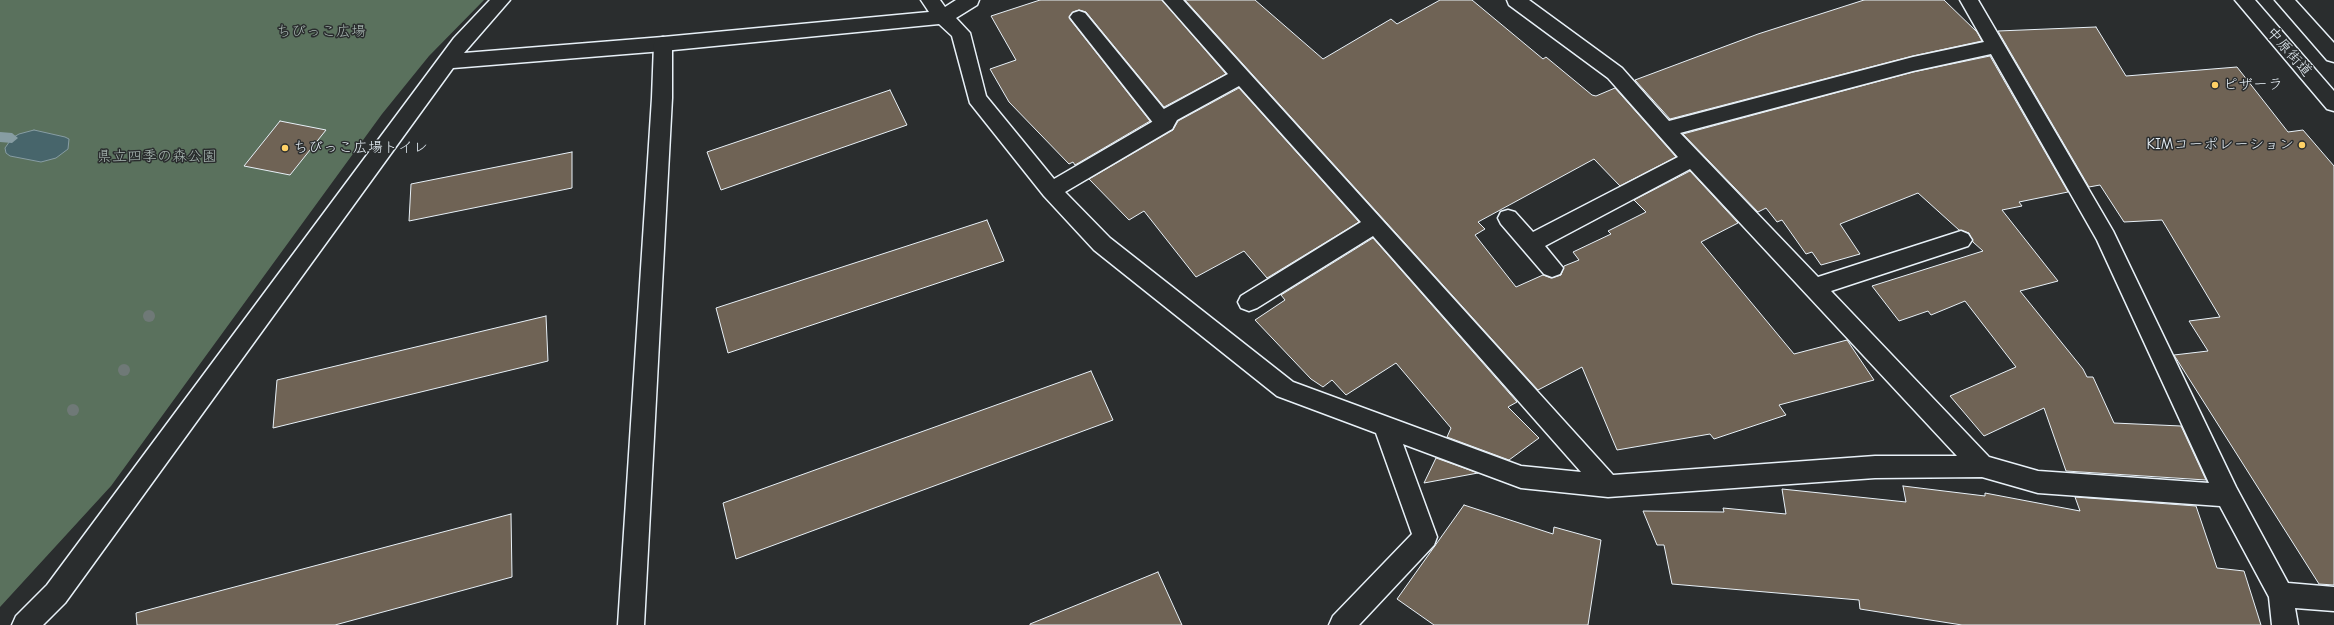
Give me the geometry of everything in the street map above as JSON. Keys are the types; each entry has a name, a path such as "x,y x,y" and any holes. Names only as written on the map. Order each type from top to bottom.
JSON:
{"street":[{"path":"26,625 56,594 461,43 501,0"},
{"path":"448,61 663,44 937,9 970,0"},
{"path":"1172,0 1375,224 1608,486"},
{"path":"1516,0 1615,74 1665,130 1982,466"},
{"path":"1969,0 2106,237 2227,495 2281,595 2285,625"},
{"name":"中原街道","path":"2244,0 2334,104"},
{"name":"中原街道","path":"2284,0 2334,55"},
{"path":"937,9 961,33 977,98 1051,190 1102,244 1285,389 1435,446 1521,477 1608,486 1875,467 1982,466 2038,482 2227,495"},
{"path":"631,625 662,98 663,44"},
{"path":"1665,130 1905,66 1995,46"},
{"path":"1051,190 1165,124 1169,115 1241,76"},
{"path":"1531,243 1693,158"},
{"path":"1508,218 1552,268"},
{"path":"1248,302 1375,224"},
{"path":"1813,288 1961,240"},
{"path":"1347,623 1425,537 1385,426"},
{"path":"2281,595 2334,600"}],"lane":[{"path":"1079,17 1165,124"}],"green space":[{"name":"県立四季の森公園","path":"0,0 484,0 429,56 382,114 111,486 0,607"}],"water":[{"path":"34,130 69,139 68,149 56,158 41,162 10,156 6,153 5,148 12,138 19,134"}],"building":[{"path":"1040,0 1162,0 1226,74 1164,107 1086,12 1079,10 1073,12 1069,18 1150,121 1075,165 1073,162 1069,164 1009,102 990,69 1016,60 991,16"},
{"path":"1185,0 1255,0 1323,59 1391,19 1397,24 1440,0 1472,0 1543,59 1546,57 1592,95 1596,96 1615,88 1676,157 1620,186 1594,159 1478,222 1485,229 1475,235 1516,287 1543,275 1551,278 1561,275 1564,266 1579,260 1573,252 1611,234 1608,231 1646,212 1634,200 1690,171 1738,223 1701,242 1794,354 1847,340 1874,380 1779,405 1786,415 1714,439 1710,434 1617,450 1582,367 1538,390"},
{"path":"1864,0 1944,0 1977,32 1982,41 1913,56 1670,119 1635,80 1758,34"},
{"path":"2096,27 2126,76 2237,67 2288,132 2303,130 2334,166 2334,585 2319,584 2174,355 2208,351 2189,321 2220,317 2162,220 2124,222 2100,185 2089,187 1998,31"},
{"path":"1990,56 2068,192 2019,202 2022,206 2002,210 2058,281 2020,291 2083,369 2087,377 2093,377 2114,423 2181,426 2206,480 2066,471 2044,408 1984,436 1950,396 2016,367 1965,301 1931,315 1928,311 1899,321 1872,286 1983,251 1973,242 1969,233 1959,230 1918,193 1840,224 1860,254 1821,265 1812,252 1806,254 1782,220 1777,222 1766,208 1758,212 1683,134 1913,72"},
{"path":"1239,88 1359,222 1267,278 1244,251 1196,277 1144,211 1129,220 1089,179 1173,130 1178,121"},
{"path":"890,90 907,125 721,190 707,152"},
{"name":"ちびっこ広場トイレ","path":"280,121 326,130 290,175 244,166"},
{"path":"572,152 572,188 409,221 411,184"},
{"path":"987,220 1004,261 728,353 716,308"},
{"path":"1373,238 1517,402 1508,407 1539,438 1509,460 1447,437 1451,428 1396,363 1346,395 1332,380 1323,387 1311,379 1255,320 1285,300 1281,295"},
{"path":"546,316 548,361 273,428 277,380"},
{"path":"1091,371 1113,420 736,559 723,503"},
{"path":"1436,458 1478,473 1424,483"},
{"path":"1903,486 1985,496 1985,493 2080,511 2075,497 2196,506 2217,568 2244,571 2261,625 1962,625 1860,609 1859,600 1672,584 1664,545 1657,545 1643,511 1724,512 1723,508 1786,514 1782,489 1906,502"},
{"path":"1464,505 1553,534 1554,527 1601,540 1588,625 1434,625 1397,599"},
{"path":"511,514 512,577 335,625 137,625 136,613"},
{"path":"1158,572 1182,625 1030,625 1030,624"}],"waterway":[{"path":"0,137 12,138"}],"place":[{"name":"ピザーラ","path":"2215,85"},
{"name":"KIMコーポレーション","path":"2302,145"},
{"name":"ちびっこ広場トイレ","path":"285,148"}],"park label":[{"name":"ちびっこ広場","path":"321,32"}]}
